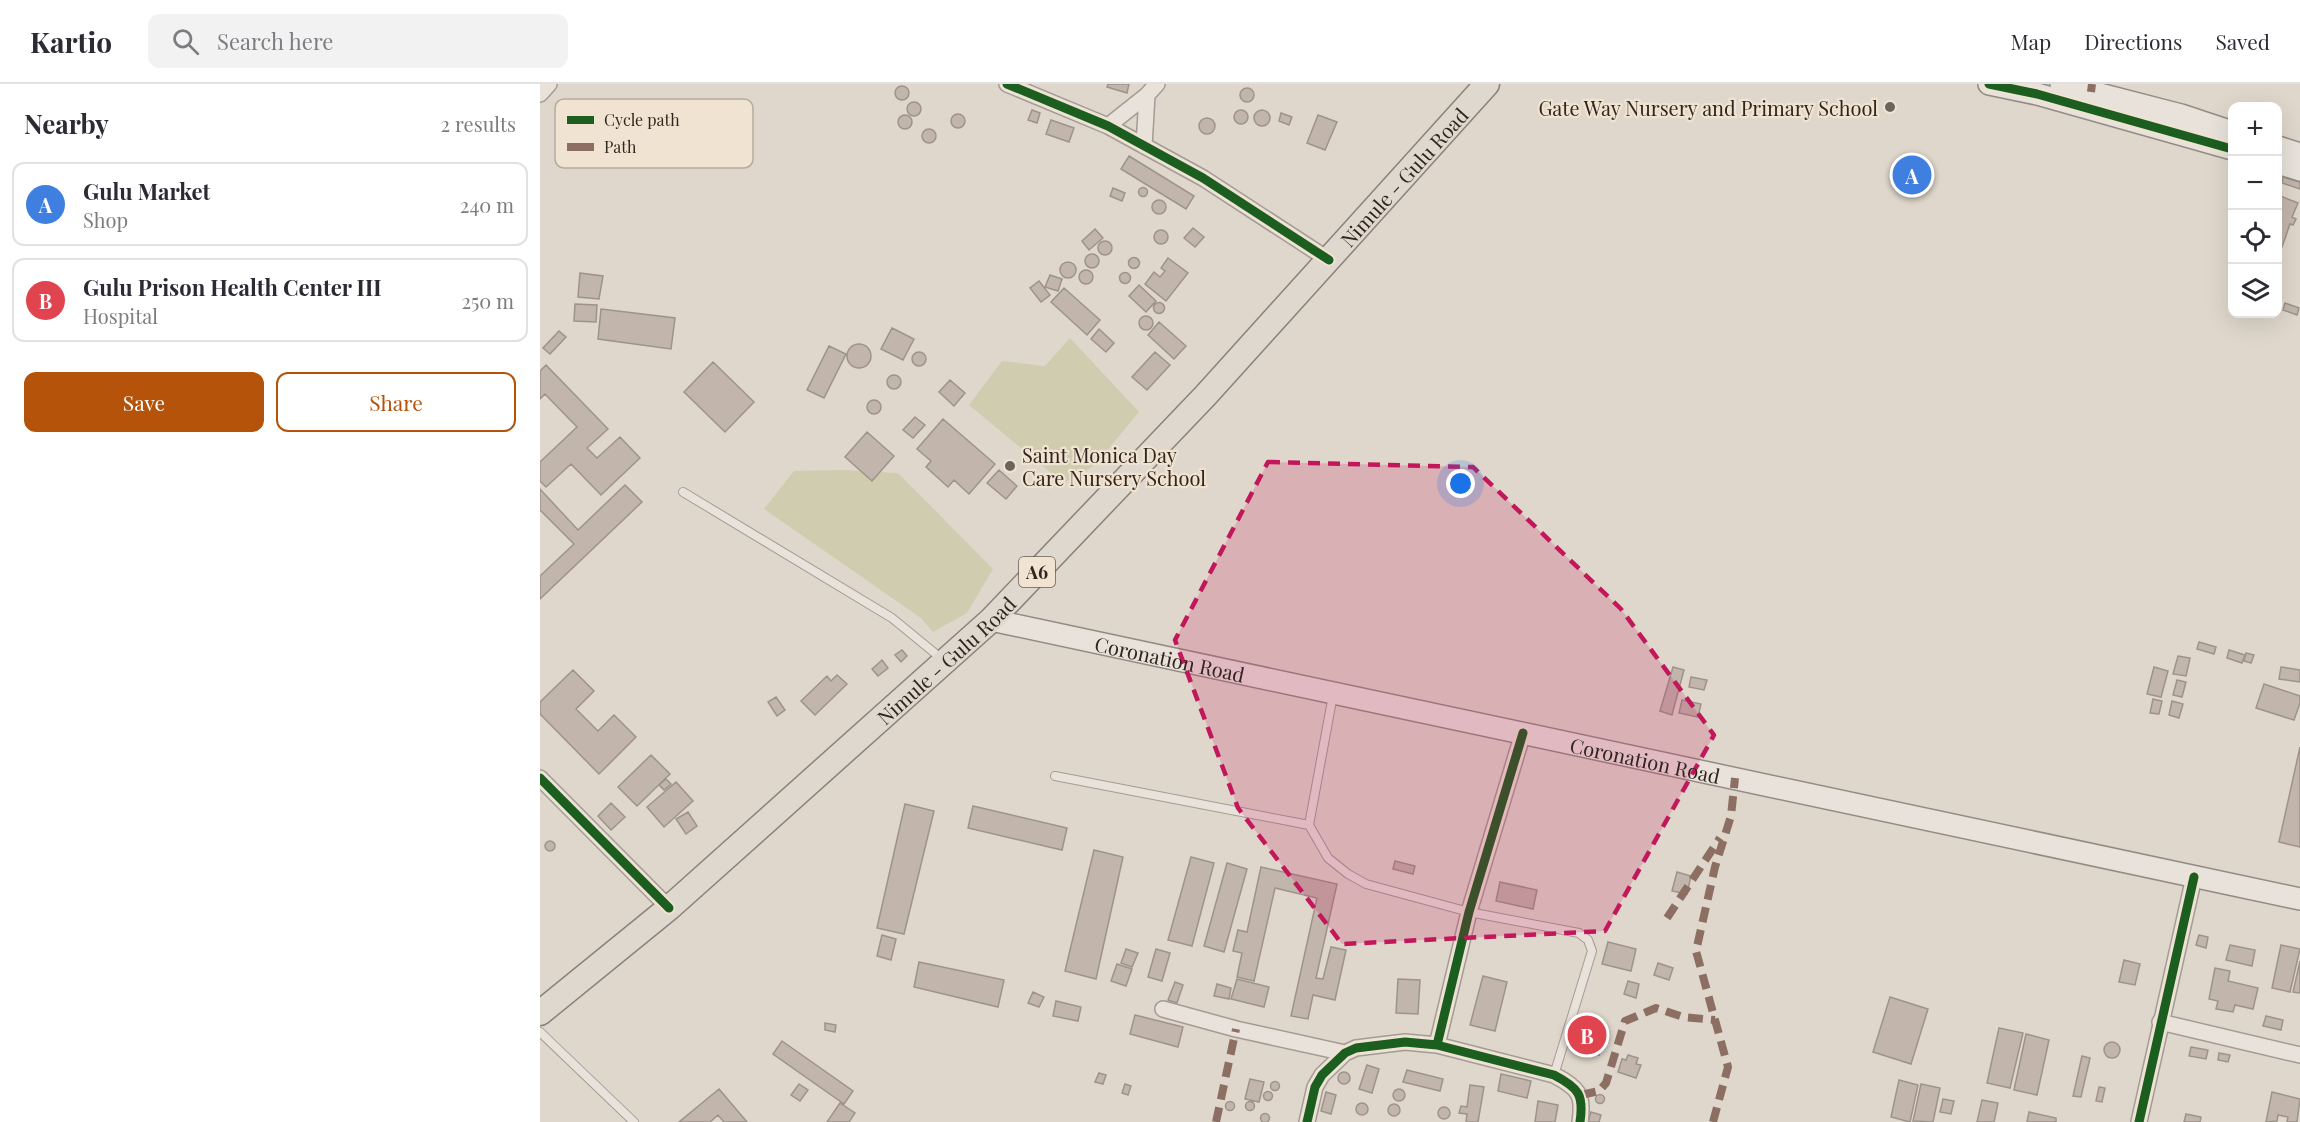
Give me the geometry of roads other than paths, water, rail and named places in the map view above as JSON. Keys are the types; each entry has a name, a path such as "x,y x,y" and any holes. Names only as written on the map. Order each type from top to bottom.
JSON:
{"main road":[{"name":"Nimule - Gulu Road","path":"540,1013 669,908 991,620 1206,395 1487,84"},
{"path":"1989,84 2037,94 2228,148"},
{"path":"2061,84 2228,131"},
{"path":"2284,155 2300,170"},
{"name":"Coronation Road","path":"991,620 2300,899"}],"street":[{"path":"540,94 549,84"},
{"path":"1007,84 1108,126 1203,178 1329,260"},
{"path":"1108,126 1152,90"},
{"path":"1144,146 1152,90"},
{"path":"1437,1045 1469,912 1523,733"},
{"path":"540,778 669,908"},
{"path":"2139,1122 2194,877"},
{"path":"1162,1009 1345,1053"},
{"path":"2160,1022 2300,1054"},
{"path":"1307,1122 1316,1087 1330,1065 1345,1053 1356,1048 1405,1042 1437,1045 1554,1075 1567,1082 1581,1095 1580,1122"}],"lane":[{"path":"682,492 892,618 946,661"},
{"path":"1333,693 1310,825 1328,858 1348,874 1366,884 1469,912 1579,933 1588,940 1592,951 1554,1075"},
{"path":"1055,776 1310,825"},
{"path":"540,1032 634,1122"}],"place":[{"name":"Gate Way Nursery and Primary School","path":"1890,107"},
{"name":"Gulu Market","path":"1912,175"},
{"name":"Saint Monica Day Care Nursery School","path":"1010,466"},
{"name":"Gulu Prison Health Center III","path":"1587,1035"}]}
